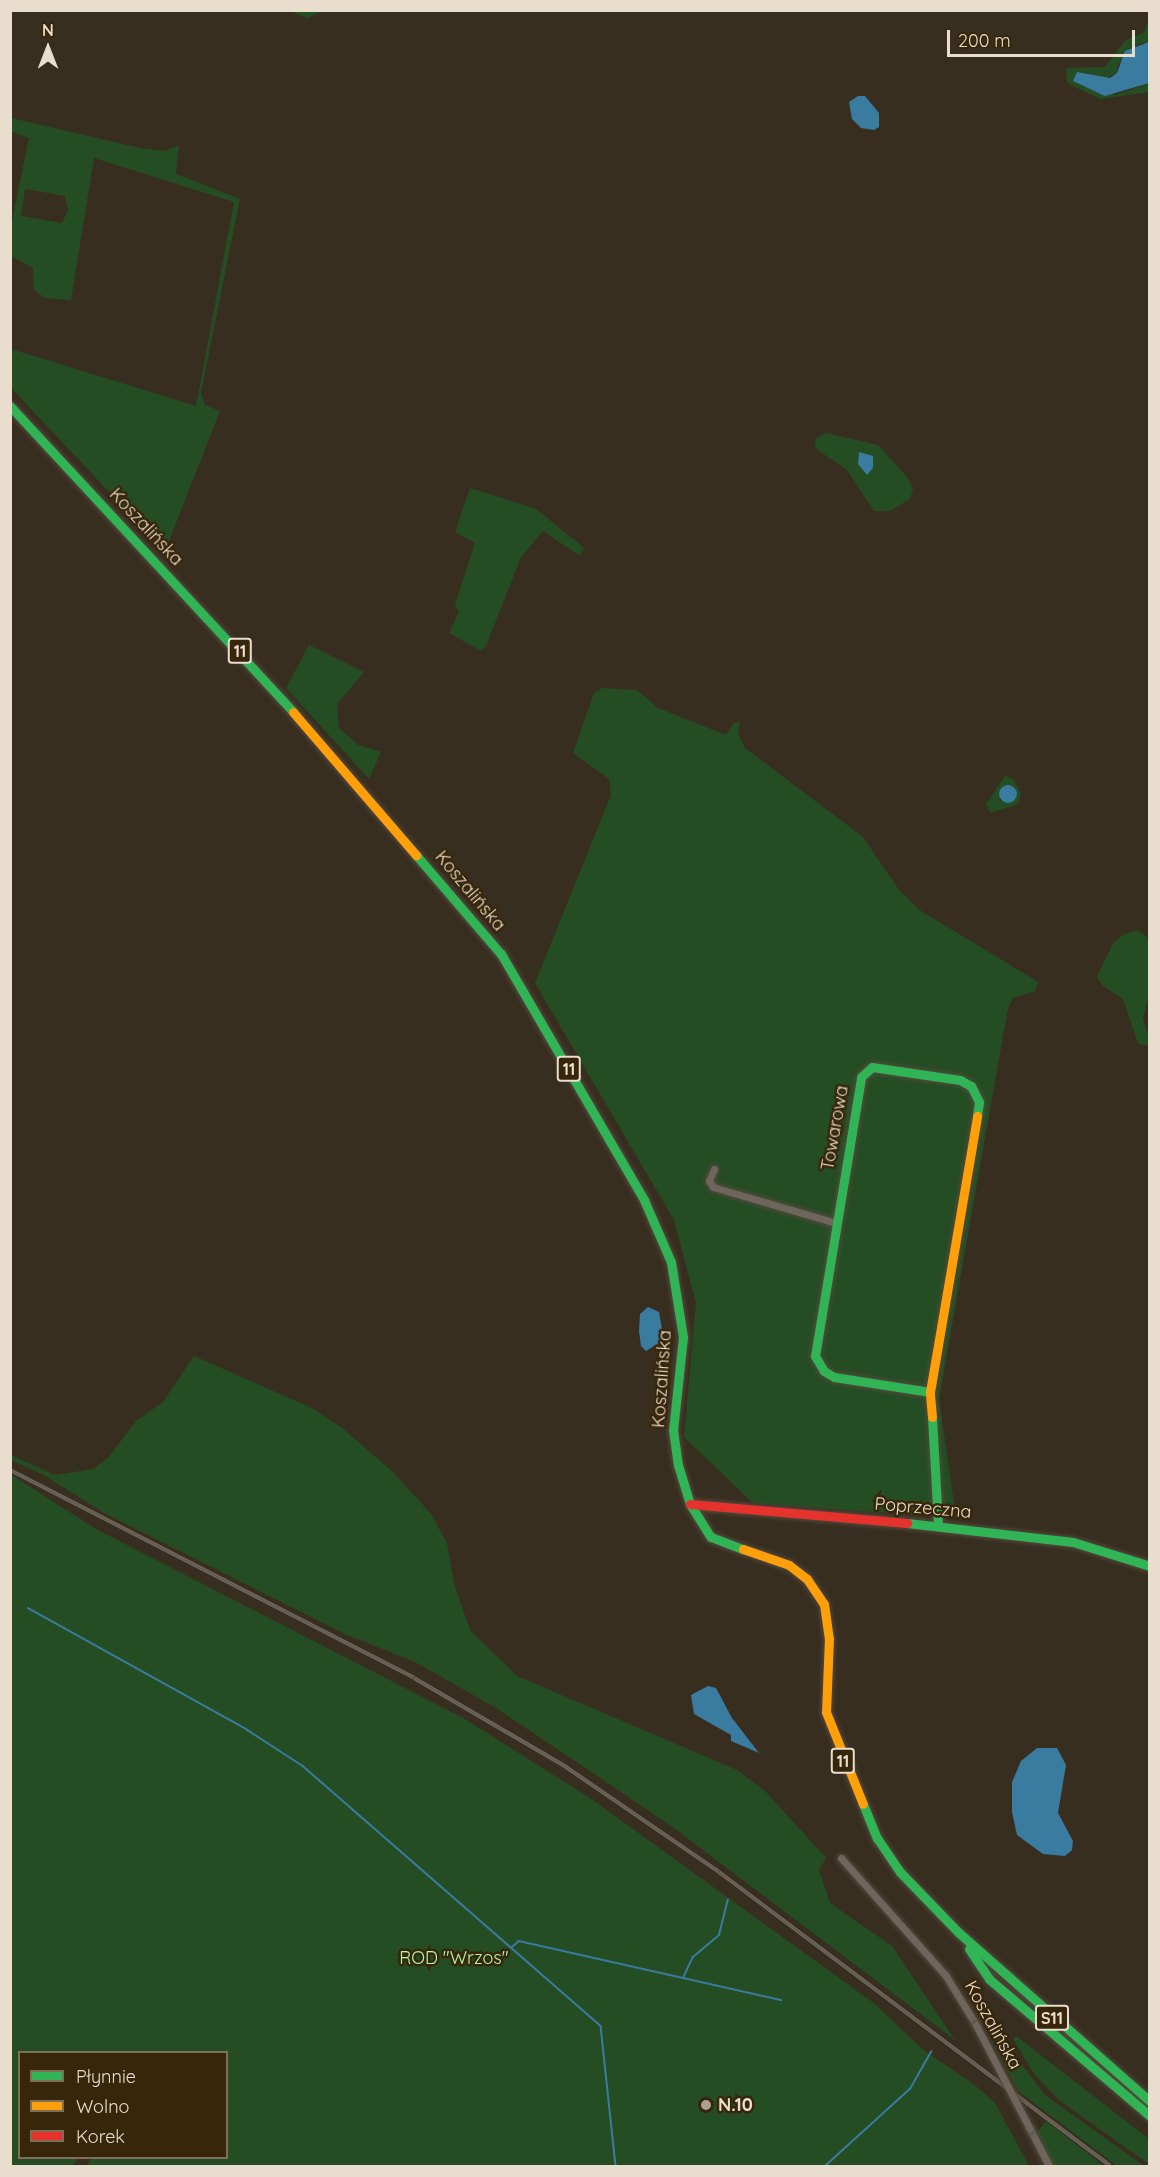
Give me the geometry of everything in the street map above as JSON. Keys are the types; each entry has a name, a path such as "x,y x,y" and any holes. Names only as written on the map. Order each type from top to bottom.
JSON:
{"main road":[{"name":"Koszalińska","path":"10,406 258,671 501,954 644,1200 671,1262 683,1337 674,1430 678,1465 690,1504"},
{"name":"Towarowa","path":"867,1068 960,1080 975,1091 978,1113 930,1392 834,1377 819,1366 815,1345 836,1223 861,1077 867,1068"},
{"path":"930,1392 938,1525"},
{"name":"Poprzeczna","path":"690,1504 938,1525 1053,1538 1149,1566"},
{"name":"11","path":"690,1504 711,1537 789,1565 817,1592 824,1604 829,1638 824,1679 826,1712 859,1800 900,1872 958,1932 989,1979"},
{"name":"S11","path":"958,1932 1149,2101"},
{"name":"S11","path":"989,1979 1149,2116"}],"street":[{"path":"714,1169 709,1180 714,1187 836,1223"},
{"name":"Koszalińska","path":"841,1858 946,1976 976,2025 1049,2166"}],"green space":[{"path":"290,11 323,11 307,18"},
{"path":"1149,19 1149,42 1138,44 1118,64 1117,73 1104,79 1083,72 1115,95 1149,83 1149,92 1100,99 1067,83 1066,68 1105,67 1125,41 1144,32"},
{"path":"11,118 140,148 164,151 179,145 176,174 240,199 201,393 205,405 220,411 165,551 11,388 11,349 196,406 234,202 94,158 71,300 45,298 34,290 33,268 11,256 11,226 29,138 11,131","holes":["25,189 65,196 68,210 62,223 21,216"]},
{"path":"826,433 878,445 907,477 913,489 910,499 890,511 874,511 847,470 815,448 816,438"},
{"path":"470,488 536,509 584,548 580,556 543,531 521,557 486,646 481,651 449,633 459,612 455,605 475,543 455,532"},
{"path":"309,645 364,672 337,704 339,728 358,745 381,752 369,779 286,688"},
{"path":"602,688 637,690 658,708 726,735 734,723 740,722 738,734 745,748 863,837 899,890 921,911 1038,982 1035,991 1013,998 1008,1008 939,1399 955,1510 968,1519 955,1518 947,1509 932,1508 927,1516 753,1503 684,1437 696,1303 674,1220 535,983 611,795 609,779 573,753 594,693"},
{"path":"1005,776 1013,779 1021,793 1019,804 990,813 986,804","holes":["1015,788 1016,799 1000,801 999,791"]},
{"path":"1138,930 1149,939 1149,994 1143,1018 1149,1039 1147,1046 1138,1043 1123,999 1102,985 1097,977 1113,943 1124,934"},
{"path":"194,1356 312,1408 342,1428 392,1471 431,1514 447,1543 454,1584 470,1630 517,1676 737,1770 766,1792 826,1858 819,1870 830,1903 892,1946 955,2040 670,1825 496,1708 415,1662 345,1634 104,1513 44,1475 11,1460 11,1455 55,1475 93,1469 108,1458 136,1421 163,1402"},
{"name":"ROD \"Wrzos\"","path":"10,1474 96,1529 463,1718 590,1798 875,2004 922,2049 976,2086 995,2103 1029,2166 87,2166 90,2159 228,2159 228,2051 18,2051 18,2159 76,2159 73,2166 11,2166"},
{"path":"1000,2036 1045,2095 1144,2166 1117,2166 1018,2091 991,2037"},
{"path":"1016,2036 1149,2139 1149,2164 1060,2101 1034,2074 1013,2039"},
{"path":"1046,2121 1105,2166 1054,2166 1037,2132"}],"water":[{"path":"1149,42 1149,83 1105,96 1073,81 1077,72 1110,78 1117,73 1125,51"},
{"path":"858,96 865,96 879,113 879,127 874,130 861,128 852,119 849,102"},
{"path":"859,452 873,456 873,468 867,475 858,464"},
{"path":"1004,785 1012,785 1017,790 1015,801 1004,803 999,798 999,790"},
{"path":"648,1307 659,1312 662,1329 659,1343 646,1351 641,1346 639,1331 640,1314"},
{"path":"708,1686 716,1688 732,1718 759,1753 731,1741 731,1735 694,1714 691,1695"},
{"path":"1037,1748 1057,1748 1066,1765 1058,1813 1073,1841 1072,1850 1065,1856 1043,1854 1017,1835 1012,1812 1012,1782 1021,1761"}],"waterway":[{"path":"28,1608 246,1729 303,1766 601,2026 616,2166"},
{"path":"683,1978 693,1957 719,1935 728,1900"},
{"path":"512,1947 519,1941 781,2000"},
{"path":"825,2166 910,2089 931,2052"}],"railway":[{"path":"10,1470 414,1678 563,1765 719,1872 1110,2166"}],"traffic: fast":[{"path":"10,406 293,712"},
{"path":"416,855 501,954 644,1200 671,1262 683,1337 673,1430 678,1465 690,1504 711,1537 743,1549"},
{"path":"930,1392 834,1377 824,1371 815,1356 861,1077 872,1067 960,1080 971,1086 979,1102 977,1116"},
{"path":"932,1417 938,1525"},
{"path":"907,1523 1073,1542 1150,1566"},
{"path":"863,1804 877,1838 900,1872 958,1932 1150,2101"},
{"path":"969,1949 989,1979 1150,2116"}],"traffic: slow":[{"path":"293,712 416,855"},
{"path":"932,1417 930,1392 977,1116"},
{"path":"743,1549 789,1565 807,1579 824,1604 829,1638 826,1712 863,1804"}],"traffic: jam":[{"path":"690,1504 907,1523"}],"place":[{"name":"N.10","path":"706,2105"}]}
